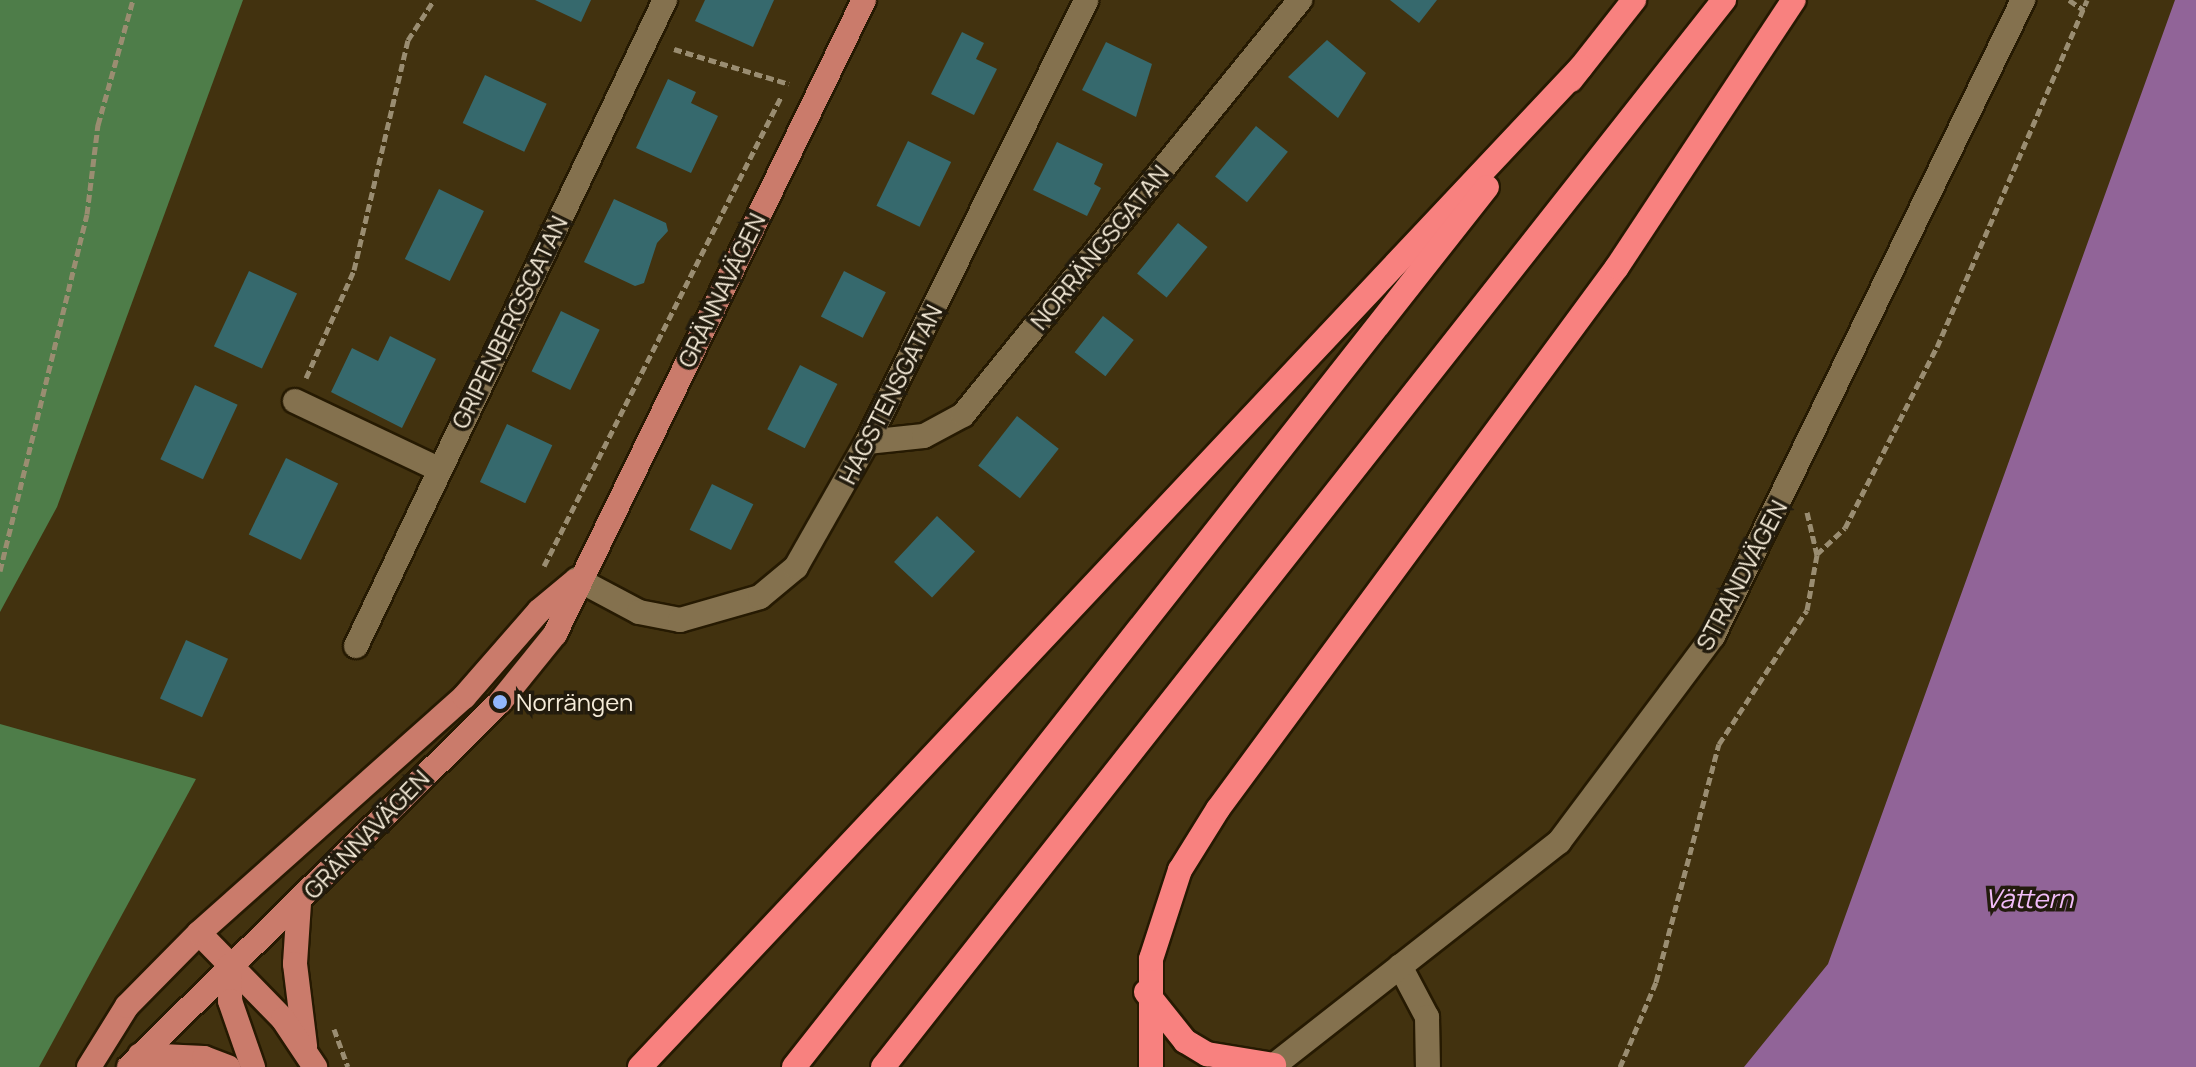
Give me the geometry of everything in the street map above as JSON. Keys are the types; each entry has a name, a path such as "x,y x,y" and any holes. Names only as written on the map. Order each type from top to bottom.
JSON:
{"highway":[{"path":"794,1067 1634,0"},
{"path":"883,1067 1724,0"},
{"path":"1151,1067 1146,992 1162,918 1180,870 1218,809 1617,267 1794,0"},
{"path":"640,1067 1581,67"},
{"path":"1146,992 1185,1041 1207,1054 1273,1066"}],"main road":[{"name":"GRÄNNAVÄGEN","path":"134,1061 229,966 299,903 318,877 500,702 555,634 577,579 864,0"},
{"name":"GRÄNNAVÄGEN","path":"89,1067 127,1006 199,933 464,697 539,611 577,579"},
{"path":"299,903 295,964 310,1056"},
{"path":"199,933 310,1056"},
{"path":"229,966 230,1001 253,1067"},
{"path":"134,1061 204,1058 228,1067"}],"street":[{"name":"GRIPENBERGSGATAN","path":"356,646 438,469 665,0"},
{"name":"HAGSTENSGATAN","path":"577,579 639,612 680,620 760,597 796,567 867,442 1086,0"},
{"name":"NORRÄNGSGATAN","path":"867,442 924,436 963,415 1300,0"},
{"name":"STRANDVÄGEN","path":"1273,1066 1559,842 1713,636 2023,0"},
{"path":"295,401 438,469"},
{"path":"1400,966 1425,1008 1428,1067"}],"path":[{"path":"0,571 87,214 98,125 133,0"},
{"path":"295,401 354,270 408,40 434,0"},
{"path":"2069,0 2084,10"},
{"path":"1817,555 1845,528 1937,347 2087,0"},
{"path":"646,40 789,84"},
{"path":"541,570 599,469 796,70"},
{"path":"1620,1067 1656,982 1719,744 1807,610 1817,555 1804,501 1787,486"},
{"path":"332,1023 348,1067"}],"green space":[{"path":"0,0 243,0 57,507 0,612"},
{"path":"0,724 196,779 39,1067 0,1067"}],"water":[{"name":"Vättern","path":"2175,0 2196,0 2196,1067 1744,1067 1828,964"}],"building":[{"path":"535,0 591,0 581,22"},
{"path":"705,0 774,0 753,47 695,21"},
{"path":"1390,0 1437,0 1419,23"},
{"path":"962,32 984,43 976,59 997,69 974,115 931,94"},
{"path":"1327,40 1366,73 1338,118 1288,77"},
{"path":"1106,42 1152,64 1136,117 1082,90"},
{"path":"485,75 547,104 524,152 463,123"},
{"path":"668,79 696,92 691,103 718,116 691,173 636,148"},
{"path":"1256,126 1288,152 1247,202 1215,177"},
{"path":"908,141 951,162 920,227 876,206"},
{"path":"1057,142 1103,164 1094,184 1101,188 1087,216 1033,190"},
{"path":"439,189 484,211 450,281 405,259"},
{"path":"614,199 666,223 668,231 657,243 644,283 635,286 584,262"},
{"path":"1178,223 1208,247 1167,297 1137,274"},
{"path":"249,271 297,293 262,369 214,346"},
{"path":"844,271 886,292 863,338 821,316"},
{"path":"561,311 600,330 570,390 532,371"},
{"path":"1103,316 1134,340 1105,376 1075,352"},
{"path":"390,336 436,359 402,428 331,392 352,348 378,361"},
{"path":"800,365 837,384 805,448 767,429"},
{"path":"195,385 238,405 203,479 160,459"},
{"path":"1017,416 1059,449 1020,498 978,466"},
{"path":"507,424 552,445 525,503 480,482"},
{"path":"286,458 338,483 301,560 249,534"},
{"path":"712,484 753,504 731,550 690,530"},
{"path":"937,516 975,551 932,598 894,562"},
{"path":"186,640 228,659 202,717 160,698"}],"place":[{"name":"Norrängen","path":"500,702"}]}
